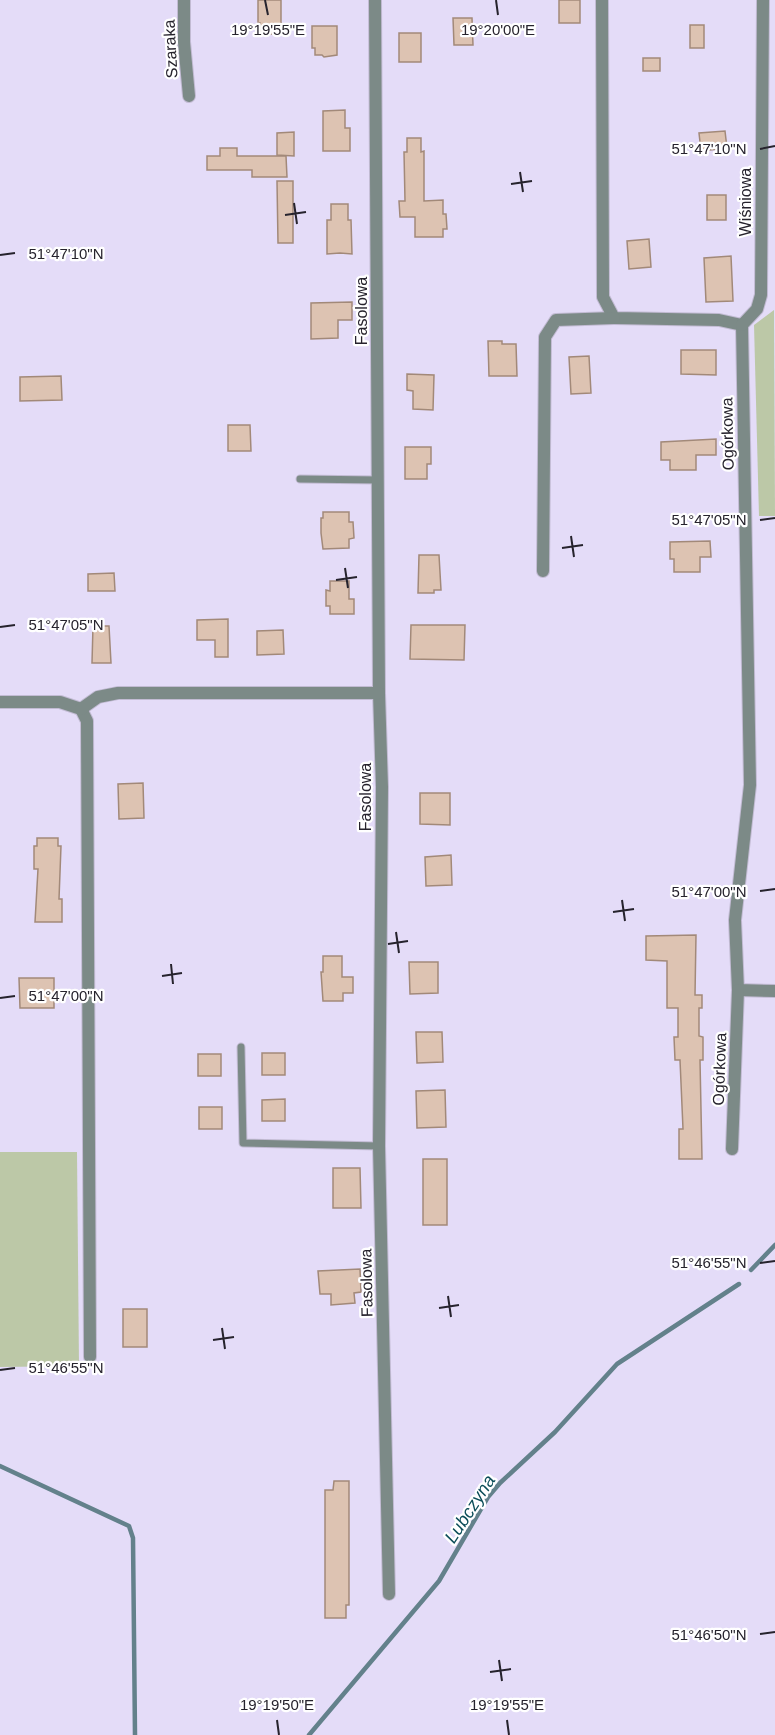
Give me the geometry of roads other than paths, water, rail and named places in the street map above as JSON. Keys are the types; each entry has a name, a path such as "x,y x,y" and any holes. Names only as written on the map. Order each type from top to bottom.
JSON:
{"street":[{"name":"Szaraka","path":"184,0 184,42 189,96"},
{"name":"Fasolowa","path":"375,0 379,693 382,787 380,1146 389,1594"},
{"path":"602,0 603,297 614,318"},
{"name":"Wiśniowa","path":"742,325 757,309 761,295 763,0"},
{"path":"543,572 545,337 556,320 614,318 719,320 742,325"},
{"name":"Ogórkowa","path":"732,1149 738,990 735,920 750,785 742,325"},
{"path":"81,709 98,697 118,693 379,693"},
{"path":"0,702 60,702 81,709 87,721 90,1357"},
{"path":"738,990 775,991"}],"lane":[{"path":"300,479 378,480"},
{"path":"241,1047 243,1143 380,1146"}],"waterway":[{"name":"Lubczyna","path":"751,1270 775,1245"},
{"name":"Lubczyna","path":"309,1735 439,1581 488,1497 500,1483 555,1432 617,1364 739,1284"},
{"path":"0,1466 129,1526 133,1538 135,1735"}]}
